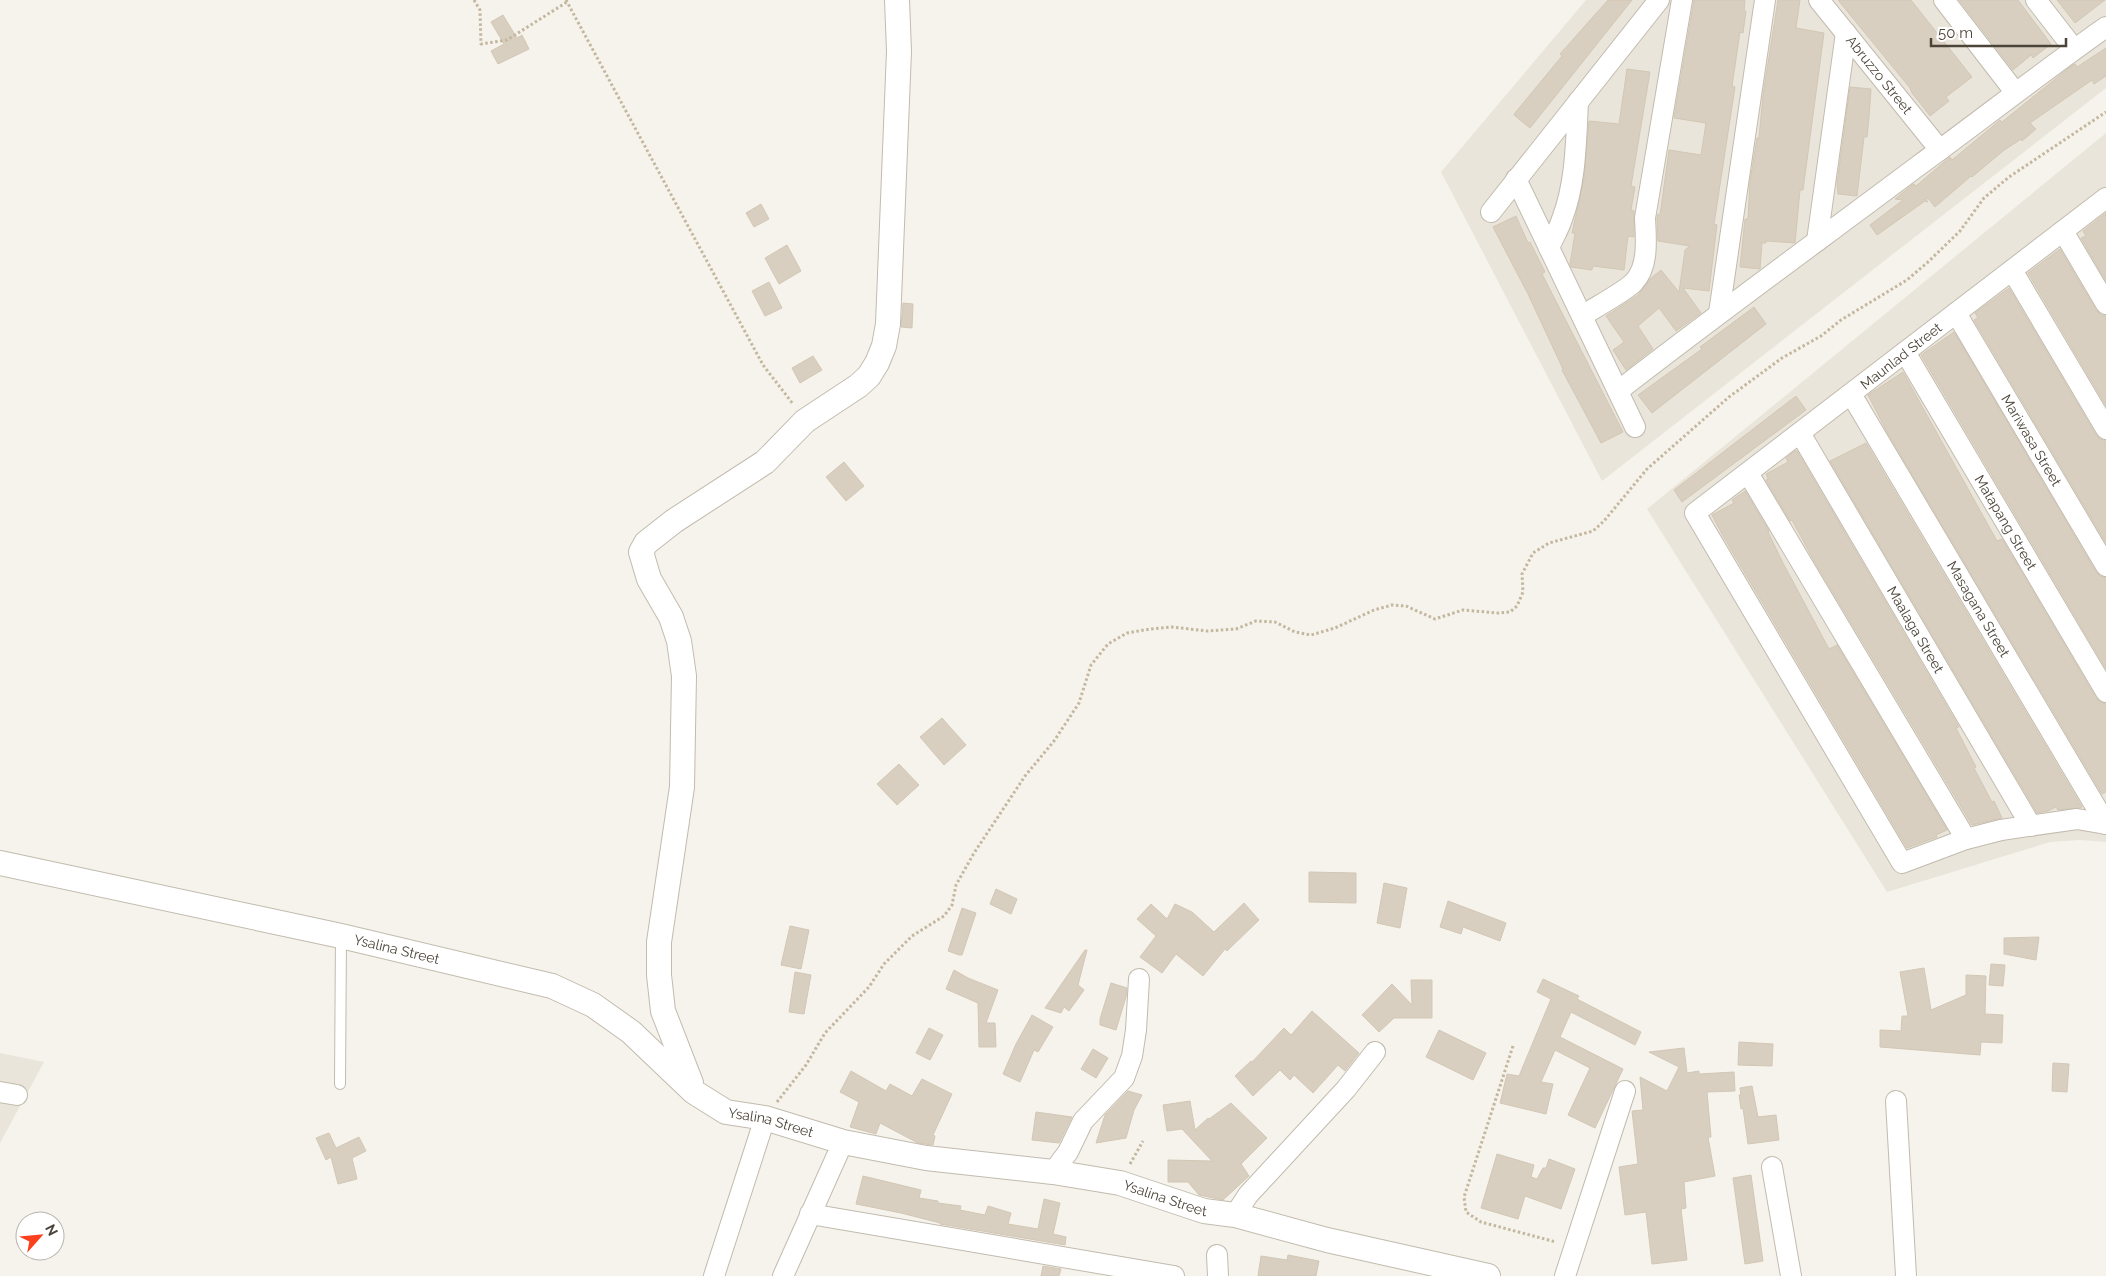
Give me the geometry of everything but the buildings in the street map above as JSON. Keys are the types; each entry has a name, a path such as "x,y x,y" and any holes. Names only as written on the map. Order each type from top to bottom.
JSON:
{"street":[{"path":"694,1092 663,1011 659,975 659,942 682,787 684,676 680,641 671,617 649,578 641,552 646,543 674,522 765,462 805,421 858,386 869,376 884,346 888,324 898,60 897,0"},
{"path":"1491,212 1659,0"},
{"path":"1582,316 1634,283 1641,272 1646,251 1646,218 1682,0"},
{"path":"1719,313 1765,0"},
{"name":"Abruzzo Street","path":"1819,0 1940,150"},
{"path":"1944,0 2015,92"},
{"path":"2036,0 2074,49"},
{"path":"1618,391 1719,313 1940,150 2015,92 2106,27"},
{"path":"1817,241 1846,33"},
{"path":"1549,248 1563,218 1575,160 1578,102"},
{"path":"1516,179 1636,427"},
{"name":"Maunlad Street","path":"1966,839 1902,863 1695,513 2106,198"},
{"path":"2063,231 2106,304"},
{"path":"2012,270 2106,429"},
{"name":"Mariwasa Street","path":"1956,313 2106,566"},
{"name":"Matapang Street","path":"1904,352 2106,692"},
{"name":"Masagana Street","path":"1851,394 2106,824"},
{"name":"Maalaga Street","path":"1800,433 2031,826"},
{"path":"1748,473 1966,839 2002,830 2077,819 2106,824"},
{"name":"Ysalina Street","path":"0,863 341,936 552,986 593,1005 631,1032 694,1092 726,1112 765,1118 844,1142 926,1158 1053,1172 1120,1183 1204,1211 1235,1215 1327,1240 1488,1276"},
{"path":"1053,1172 1068,1152 1083,1121 1124,1078 1132,1056 1136,1030 1139,979"},
{"path":"1235,1215 1248,1195 1346,1089 1375,1052"},
{"path":"1566,1276 1625,1090"},
{"path":"1896,1101 1906,1276"},
{"path":"714,1276 765,1118"},
{"path":"783,1276 844,1142"},
{"path":"1772,1167 1791,1276"},
{"path":"810,1214 1174,1276"},
{"path":"1217,1255 1218,1276"}],"lane":[{"path":"340,1084 341,936"}],"path":[{"path":"474,0 480,10 481,44 507,40 567,1 763,365 805,421"},
{"path":"765,1118 806,1065 825,1033 869,987 884,964 912,936 944,916 952,904 956,885 974,853 1025,776 1059,734 1079,703 1091,664 1108,644 1127,633 1150,629 1172,627 1207,631 1236,629 1256,621 1275,622 1295,632 1311,635 1334,628 1374,610 1392,605 1406,606 1435,619 1463,610 1498,613 1510,612 1517,606 1523,592 1522,574 1533,553 1549,543 1593,531 1604,521 1647,469 1698,424 1763,371 1907,280 1960,231 1984,198 2009,177 2106,112"},
{"path":"1513,1046 1464,1197 1466,1212 1481,1222 1576,1248"},
{"path":"1120,1183 1143,1141"}],"shaded area":[{"path":"1586,0 2106,0 2106,88 1602,481 1441,172"},
{"path":"2106,133 2106,842 2080,840 2050,842 1887,892 1647,509"},
{"path":"0,1053 44,1062 0,1143"}]}
